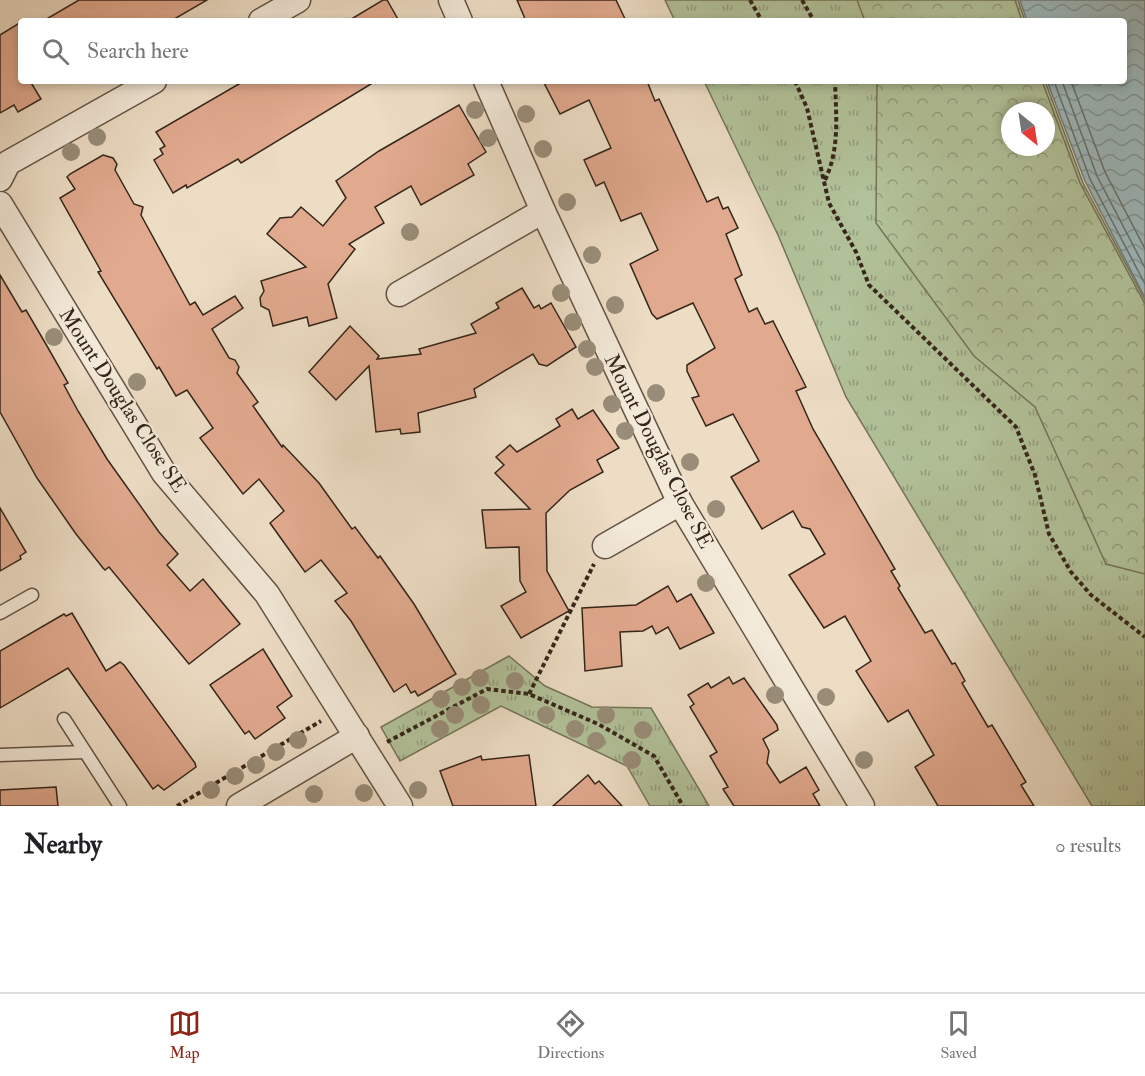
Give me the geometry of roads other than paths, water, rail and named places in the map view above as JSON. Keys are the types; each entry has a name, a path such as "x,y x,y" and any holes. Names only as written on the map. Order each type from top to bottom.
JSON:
{"street":[{"path":"266,18 298,0"},
{"path":"451,0 459,18"},
{"path":"0,179 8,163 149,84"},
{"name":"Mount Douglas Close SE","path":"487,84 543,211 680,503 862,806"},
{"name":"Mount Douglas Close SE","path":"0,204 164,473 267,594 400,806"},
{"path":"399,294 543,211"},
{"path":"605,546 680,503"},
{"path":"239,806 362,744"}],"lane":[{"path":"0,613 32,595"},
{"path":"64,719 120,806"},
{"path":"0,755 85,752"}],"water":[{"path":"1020,0 1145,0 1145,298 1085,181 1048,84 1127,84 1127,18 1026,18"}]}
